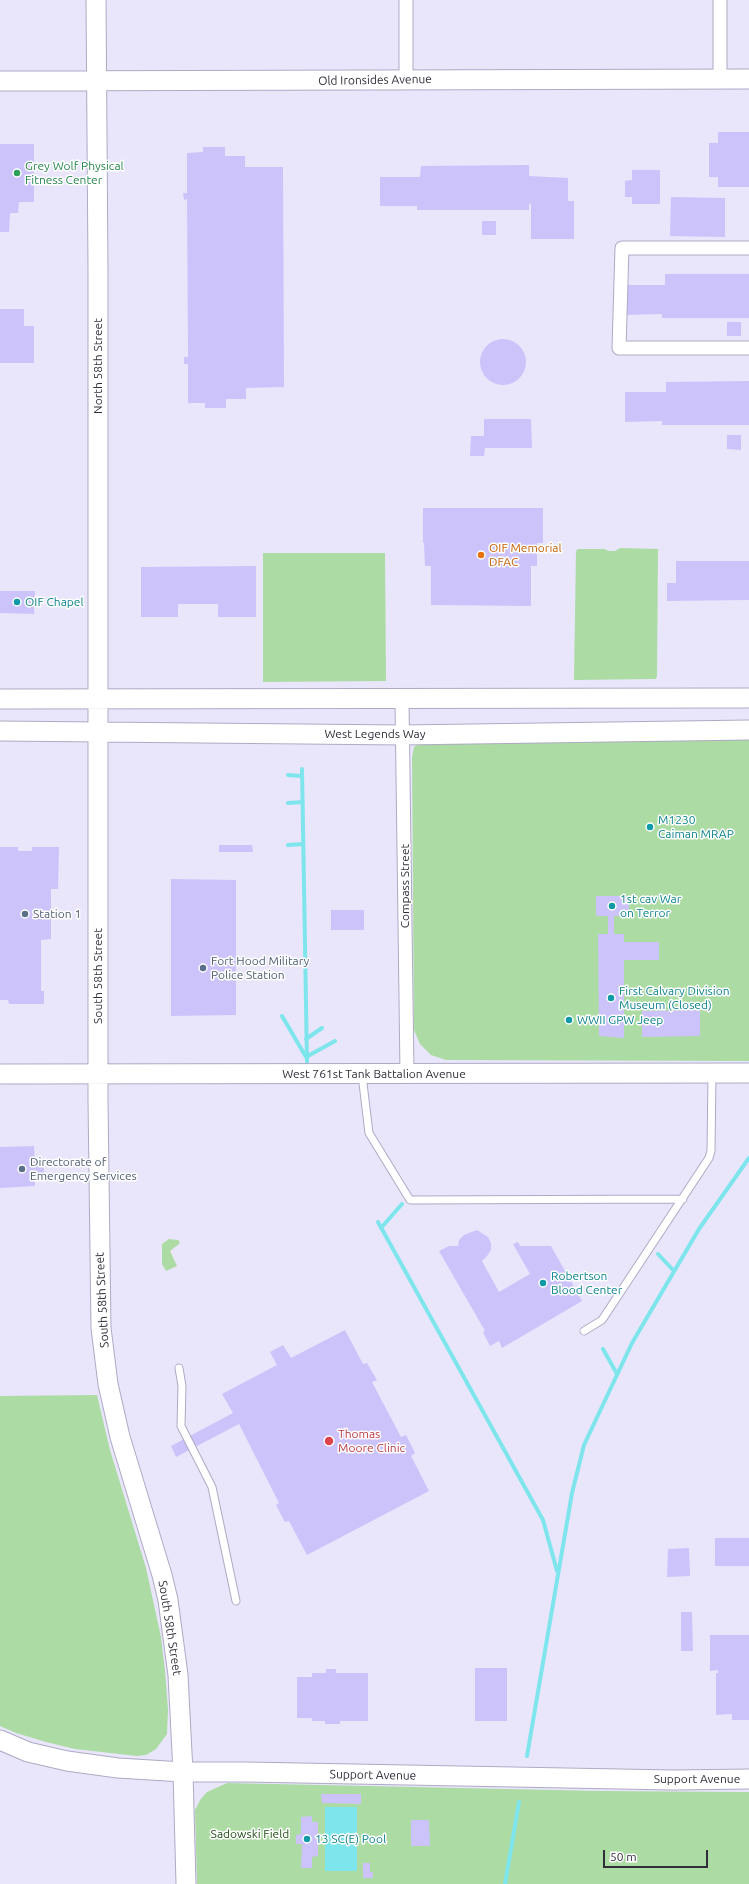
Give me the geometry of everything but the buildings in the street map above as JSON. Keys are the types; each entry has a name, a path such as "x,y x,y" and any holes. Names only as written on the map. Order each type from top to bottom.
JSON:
{"street":[{"name":"North 58th Street","path":"96,0 98,270 98,731"},
{"path":"406,0 406,79"},
{"path":"720,0 720,79"},
{"name":"Old Ironsides Avenue","path":"0,81 749,79"},
{"path":"749,248 622,248 619,348 749,348"},
{"path":"0,699 402,700 749,698"},
{"name":"Compass Street","path":"402,700 407,1073"},
{"name":"West Legends Way","path":"0,731 402,735 749,730"},
{"name":"South 58th Street","path":"98,731 98,1074 101,1328 108,1384 120,1437 162,1575 168,1600 178,1675 183,1772 186,1884"},
{"name":"West 761st Tank Battalion Avenue","path":"0,1074 749,1073"},
{"name":"Support Avenue","path":"0,1740 28,1752 67,1761 118,1768 183,1772 674,1780 749,1779"}],"lane":[{"path":"584,1331 602,1320 683,1200 709,1158 711,1151 712,1073"},
{"path":"362,1074 369,1132 410,1200 683,1200"},
{"path":"179,1368 182,1386 181,1426 212,1487 236,1602"}],"green space":[{"path":"620,548 658,549 656,679 574,680 576,551 578,549 604,549 615,551"},
{"path":"263,553 385,553 386,681 263,682"},
{"path":"749,738 749,1061 446,1060 431,1055 420,1044 414,1030 412,757 414,747 423,741"},
{"path":"169,1239 178,1240 180,1242 170,1251 177,1266 166,1271 162,1264 162,1244"},
{"path":"97,1395 110,1450 146,1568 161,1637 168,1710 167,1734 156,1749 146,1755 137,1756 75,1749 16,1733 0,1726 0,1396"},
{"name":"Sadowski Field","path":"227,1783 601,1791 749,1792 749,1884 197,1884 195,1810 200,1800 207,1792"}],"shaded area":[{"path":"325,1807 357,1807 357,1871 325,1871"}],"waterway":[{"path":"302,769 307,1062"},
{"path":"288,775 302,776"},
{"path":"288,803 303,802"},
{"path":"288,845 303,844"},
{"path":"282,1016 306,1057 335,1041"},
{"path":"306,1039 322,1028"},
{"path":"527,1756 572,1493 584,1445 632,1343 699,1229 749,1158"},
{"path":"381,1228 402,1204"},
{"path":"378,1222 543,1520 557,1571"},
{"path":"658,1254 674,1271"},
{"path":"603,1349 617,1374"},
{"path":"505,1884 519,1802"}],"place":[{"name":"Grey Wolf Physical Fitness Center","path":"17,173"},
{"name":"OIF Memorial DFAC","path":"481,555"},
{"name":"OIF Chapel","path":"17,602"},
{"name":"M1230 Caiman MRAP","path":"650,827"},
{"name":"1st cav War on Terror","path":"612,906"},
{"name":"Station 1","path":"25,914"},
{"name":"Fort Hood Military Police Station","path":"203,968"},
{"name":"First Calvary Division Museum (Closed)","path":"611,998"},
{"name":"WWII GPW Jeep","path":"569,1020"},
{"name":"Directorate of Emergency Services","path":"22,1169"},
{"name":"Robertson Blood Center","path":"543,1283"},
{"name":"Thomas Moore Clinic","path":"329,1441"},
{"name":"13 SC(E) Pool","path":"307,1839"}]}
